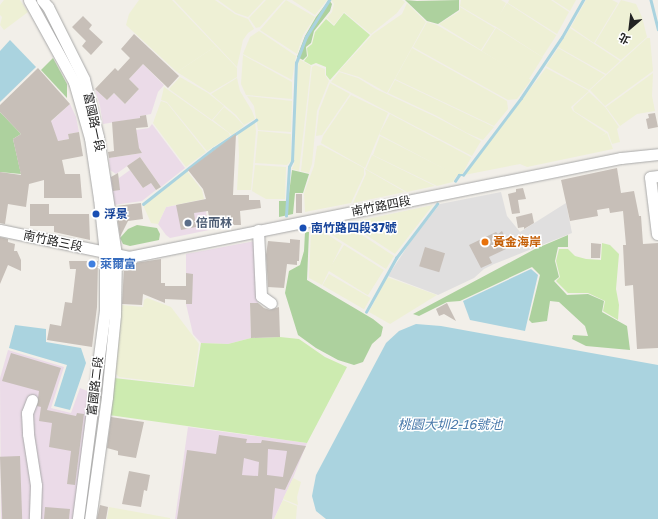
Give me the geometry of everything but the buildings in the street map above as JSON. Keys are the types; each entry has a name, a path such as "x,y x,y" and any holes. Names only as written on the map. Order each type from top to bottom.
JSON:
{"street":[{"name":"富國路一段","path":"29,0 74,82 90,138 110,254"},
{"name":"富國路一段","path":"48,2 84,79 99,144 110,254"},
{"path":"36,13 48,2"},
{"name":"南竹路四段","path":"110,254 129,257 621,158 658,156"},
{"path":"657,234 650,177 658,176"},
{"name":"南竹路三段","path":"0,230 110,254"},
{"path":"258,230 261,296 270,302"},
{"name":"富國路二段","path":"78,519 105,310 110,254"},
{"name":"富國路二段","path":"90,519 107,397 115,315 110,254"},
{"path":"32,400 27,413 28,434 36,485 35,519"}],"shaded area":[{"path":"143,64 164,85 158,92 151,114 140,116 140,118 103,124 95,89 107,100 114,93 125,104 139,89 129,79"},
{"path":"70,104 76,117 79,132 68,134 69,139 58,141 43,129"},
{"path":"152,124 185,168 161,187 140,157 116,174 110,170 109,158 142,153 138,147 136,130 149,128"},
{"path":"130,170 143,188 151,183 156,190 142,201 114,205 110,177 118,176 119,178"},
{"path":"501,192 507,216 520,232 566,203 572,233 494,264 484,269 474,278 438,295 388,276 413,238 440,204"},
{"path":"204,200 209,230 170,238 158,224 166,207"},
{"path":"255,241 258,303 250,303 251,338 228,344 201,343 193,334 186,304 186,254"},
{"path":"8,350 64,367 51,408 71,413 80,388 90,392 74,519 1,519 0,378"},
{"path":"188,427 307,443 274,519 175,519"}],"green space":[{"path":"4,0 20,0 28,12 4,30 0,25 2,17 0,15 0,5"},
{"path":"139,0 172,0 216,46 177,72 126,25 129,14"},
{"path":"174,0 215,0 235,14 248,19 254,29 248,33 243,40 237,67"},
{"path":"218,0 264,0 248,17 236,13"},
{"path":"266,0 284,0 260,27 256,28 249,18"},
{"path":"286,0 315,17 303,35 297,54 260,30"},
{"path":"292,0 327,0 315,15"},
{"path":"329,0 332,4 330,11 314,31 311,43 306,47 307,56 303,60 297,57 305,36 316,17"},
{"path":"331,0 402,0 405,2 397,13 371,34 344,12 334,25 327,18 332,12 334,4"},
{"path":"405,0 459,0 459,10 438,24 427,21"},
{"path":"461,0 501,0 506,3 494,26 460,6"},
{"path":"509,0 551,0 569,12 557,34 508,3"},
{"path":"553,0 576,0 570,11"},
{"path":"586,0 612,0 618,3 594,43 571,27"},
{"path":"621,0 636,4 642,17 647,37 621,60 595,43"},
{"path":"407,3 426,22 387,93 359,77 339,71 373,34 402,14"},
{"path":"507,3 556,35 542,57 493,25"},
{"path":"460,7 495,28 481,50 439,24 460,11"},
{"path":"344,13 370,35 330,80 326,75 326,67 316,63 311,65 304,61 308,56 307,48 312,44 315,32 326,19 334,26"},
{"path":"427,22 437,25 531,80 517,99 508,100 413,47"},
{"path":"496,28 543,57 528,80 482,51"},
{"path":"570,28 620,61 606,74 558,47"},
{"path":"259,31 296,56 292,80 243,54 250,37"},
{"path":"647,38 650,38 653,71 605,106 590,90"},
{"path":"216,46 237,68 237,77 210,93 177,72"},
{"path":"412,48 507,101 508,109 494,126 395,79"},
{"path":"558,48 605,75 589,90 546,66"},
{"path":"243,55 292,82 292,99 246,95 241,84"},
{"path":"53,58 67,84 67,98 41,70"},
{"path":"299,59 311,66 299,171 292,169 294,164 296,83"},
{"path":"315,65 325,69 325,75 329,81 317,111 312,164 309,173 301,171 312,67"},
{"path":"546,68 589,91 571,107 573,111 606,133 599,137 607,133 613,149 527,167 520,164 464,175"},
{"path":"339,72 358,78 376,89 436,117 481,141 472,156 331,82"},
{"path":"653,73 652,96 655,111 637,114 620,126 606,107"},
{"path":"180,77 208,93 224,106 212,120 169,89"},
{"path":"237,78 240,91 255,119 244,125 236,115 211,94"},
{"path":"395,80 494,127 483,140 467,133 437,116 388,93"},
{"path":"330,83 350,94 322,135 316,136 319,111"},
{"path":"164,87 229,133 230,136 207,151 167,102 161,100"},
{"path":"589,92 605,107 619,127 617,129 620,142 612,144 608,132 574,111 573,107"},
{"path":"351,95 388,113 365,168 321,143 323,136"},
{"path":"247,96 292,101 291,132 258,130 254,106"},
{"path":"161,101 167,103 206,152 186,167 153,123"},
{"path":"224,107 244,126 232,135 213,120"},
{"path":"0,112 21,134 13,139 21,174 0,172"},
{"path":"390,114 471,157 460,177 379,134"},
{"path":"255,122 256,131 251,190 237,190 239,156 238,133"},
{"path":"258,131 291,134 291,161 287,165 255,163"},
{"path":"380,136 457,175 453,182 437,186 373,155"},
{"path":"321,145 364,168 364,175 351,203 305,212 304,193 314,166 317,146"},
{"path":"372,155 435,186 407,192 366,169"},
{"path":"255,165 286,167 285,199 266,199 252,191"},
{"path":"365,169 405,192 353,203 366,174"},
{"path":"292,170 309,174 303,193 295,193 293,214 279,217 279,201 288,201"},
{"path":"187,171 202,190 204,199 166,207 158,224 151,223 143,205"},
{"path":"433,205 395,254 348,223"},
{"path":"345,224 394,256 386,269 324,230 324,227"},
{"path":"137,225 157,228 160,234 159,240 130,246 123,244 120,238 128,229"},
{"path":"319,229 342,244 322,285 309,278 311,231"},
{"path":"305,232 309,232 307,280 373,319 383,327 381,336 372,344 363,362 354,365 338,360 316,348 298,335 285,293 289,271 300,265 304,251"},
{"path":"568,235 568,247 558,247 555,261 559,277 554,281 567,295 588,294 604,301 602,312 627,326 630,350 586,346 572,339 573,335 588,336 585,326 559,302 550,301 547,321 532,323 529,320 540,275 532,267 460,301 447,302 419,316 413,314 535,249"},
{"path":"602,243 610,245 619,254 616,289 619,305 618,320 603,311 605,301 588,293 568,293 556,281 560,277 556,261 559,249 568,249 575,256 586,259 601,260"},
{"path":"344,245 384,270 368,295 328,270"},
{"path":"329,274 371,298 364,309 322,285"},
{"path":"387,277 437,295 390,324 369,312"},
{"path":"147,298 171,307 199,344 193,386 119,377 115,373 122,305 143,307 144,300"},
{"path":"280,337 299,339 325,357 347,367 307,443 109,415 114,378 194,387 201,343 228,344 251,338"},
{"path":"293,478 301,482 297,497 298,505 283,499"},
{"path":"283,500 297,506 296,519 274,519"},
{"path":"109,507 170,518 170,519 107,519"}],"water":[{"path":"10,40 36,67 0,102 0,51"},
{"path":"531,269 538,275 525,331 470,320 463,301"},
{"name":"桃園大圳2-16號池","path":"416,324 441,326 658,365 658,519 326,519 316,511 312,496 316,475 386,343 399,331"},
{"path":"15,325 46,329 46,342 81,348 86,363 70,410 54,406 67,365 9,348"}],"waterway":[{"path":"286,216 289,167 292,161 296,63 306,37 329,0"},
{"path":"455,181 459,175 463,175 521,98 562,37 583,0"},
{"path":"651,0 658,29"},
{"path":"143,204 213,149 256,120"},
{"path":"366,312 396,258 437,204"}],"place":[{"name":"浮景","path":"96,214"},
{"name":"倍而林","path":"188,223"},
{"name":"南竹路四段37號","path":"303,228"},
{"name":"黃金海岸","path":"485,242"},
{"name":"萊爾富","path":"92,264"}]}
